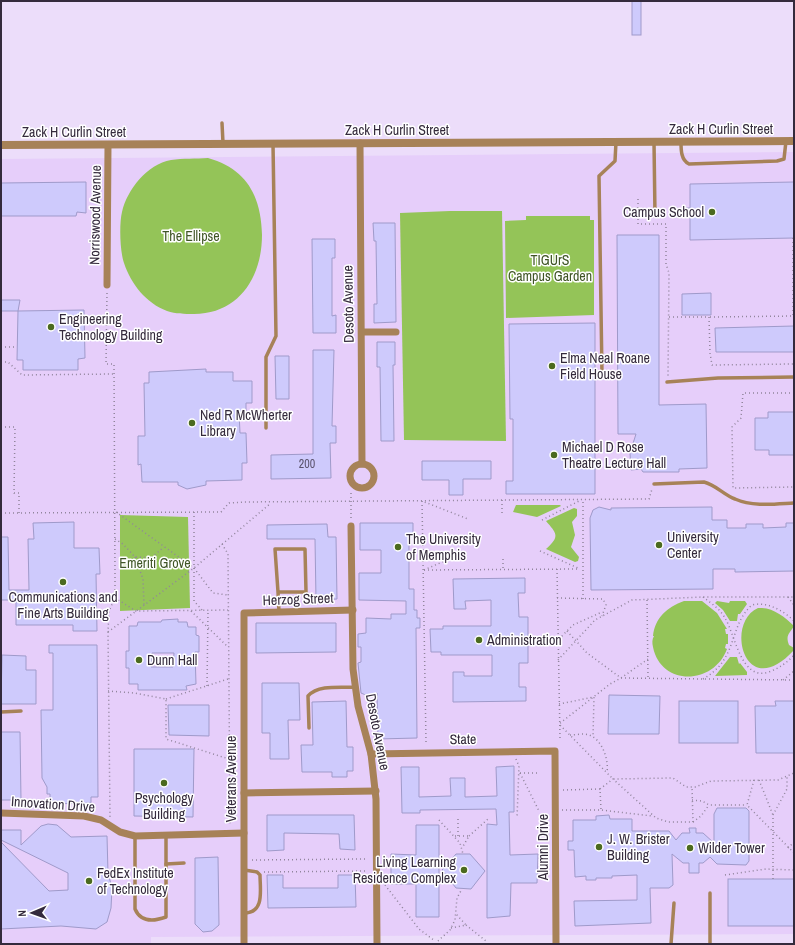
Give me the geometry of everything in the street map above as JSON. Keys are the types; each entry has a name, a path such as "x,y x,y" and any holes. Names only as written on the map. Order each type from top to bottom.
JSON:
{"street":[{"name":"Zack H Curlin Street","path":"1,145 790,141"},
{"name":"Desoto Avenue","path":"360,143 362,464"},
{"name":"Norriswood Avenue","path":"107,285 108,145"},
{"path":"362,332 396,332"},
{"name":"Desoto Avenue","path":"351,526 353,669 358,706 371,754 376,791 377,944"},
{"name":"Herzog Street","path":"244,613 353,610"},
{"name":"Veterans Avenue","path":"244,613 244,944"},
{"name":"State","path":"371,754 555,751"},
{"name":"Alumni Drive","path":"555,751 556,944"},
{"path":"244,793 376,791"},
{"name":"Innovation Drive","path":"1,813 84,816 101,820 110,824 120,832 134,836 244,833"}],"lane":[{"path":"222,123 223,144"},
{"path":"681,142 684,162 689,164 777,161 784,159 790,141"},
{"path":"602,375 599,176 615,161 616,142"},
{"path":"654,142 655,216"},
{"path":"266,428 266,357 276,336 273,143"},
{"path":"668,382 718,378 794,378"},
{"path":"654,484 704,482 710,484 726,495 746,503 794,503"},
{"path":"278,592 306,592 305,549 276,549 278,612"},
{"path":"309,728 308,696 310,693 327,688 356,687"},
{"path":"1,712 21,711"},
{"path":"134,836 135,909 144,918 151,920 166,917 166,836"},
{"path":"166,864 184,863"},
{"path":"244,870 257,872 260,875 260,904 257,910 251,913 244,913"},
{"path":"710,892 710,944"},
{"path":"671,944 674,903"}],"path":[{"path":"638,199 638,224 666,224 666,264 668,273 669,318 667,346 668,382"},
{"path":"669,318 793,316 792,238"},
{"path":"107,285 106,364 114,364 115,512 114,598 109,611 108,632 110,824"},
{"path":"709,317 710,353 712,365 794,364"},
{"path":"1,347 17,346"},
{"path":"1,362 8,362 22,375 114,374"},
{"path":"794,393 743,393 741,418 732,427 733,488 794,487"},
{"path":"1,427 15,427 14,493 19,493 19,514"},
{"path":"1,513 221,512 229,503 272,502 648,499 654,484"},
{"path":"351,493 351,526"},
{"path":"542,520 583,499"},
{"path":"583,499 583,599"},
{"path":"502,500 502,512"},
{"path":"422,501 468,519"},
{"path":"422,501 426,742"},
{"path":"108,632 194,568 272,502"},
{"path":"115,512 194,568 213,593 228,596"},
{"path":"194,512 194,601 203,611"},
{"path":"115,539 123,544 135,557 143,579 144,605"},
{"path":"222,544 228,554 230,833"},
{"path":"135,557 151,558 164,547"},
{"path":"465,552 424,570 580,569 540,551"},
{"path":"503,559 503,570"},
{"path":"557,569 560,739"},
{"path":"558,660 586,628 602,616 632,600 703,597 794,597"},
{"path":"703,597 722,613 744,662 749,668 757,673 765,673 782,666 794,655"},
{"path":"787,597 794,605"},
{"path":"114,598 136,611 228,610"},
{"path":"557,598 603,599 606,605 605,611 578,622 558,640"},
{"path":"647,600 648,678"},
{"path":"702,679 720,666 725,660 745,613 752,605 757,604 777,609 794,621"},
{"path":"190,611 228,647"},
{"path":"207,686 208,611"},
{"path":"567,631 587,653 621,678 794,680"},
{"path":"559,724 610,684 648,659"},
{"path":"782,680 794,671"},
{"path":"108,691 134,693 166,699 228,680"},
{"path":"559,704 594,697"},
{"path":"593,737 594,697"},
{"path":"166,699 166,739 229,759"},
{"path":"559,724 613,779 653,816"},
{"path":"570,735 583,734 597,740 604,753 608,767 607,772"},
{"path":"515,757 520,773 517,818"},
{"path":"520,773 538,773"},
{"path":"520,773 539,811"},
{"path":"560,790 600,789 613,779 674,778 686,787 692,787 710,781 778,780 794,773"},
{"path":"773,815 787,789 787,776"},
{"path":"747,805 754,780"},
{"path":"759,780 773,815 773,879"},
{"path":"692,787 693,822"},
{"path":"600,789 601,810"},
{"path":"692,800 702,801 709,805 747,805 794,853"},
{"path":"560,810 601,810 653,816 668,822 693,822 701,816 709,805"},
{"path":"462,848 469,836 488,819"},
{"path":"439,820 462,848 463,854"},
{"path":"458,820 458,836"},
{"path":"453,836 469,836"},
{"path":"788,848 794,842"},
{"path":"250,860 366,859"},
{"path":"725,875 742,871 773,869 794,870"},
{"path":"257,872 366,872"},
{"path":"383,883 419,929 437,941 451,928 456,914 457,898 462,889"},
{"path":"456,914 466,925 486,941"},
{"path":"451,928 466,925"}],"shaded area":[{"name":"The University of Memphis","path":"794,152 794,934 151,937 151,944 1,944 1,159"}],"green space":[{"name":"The Ellipse","path":"208,158 233,169 242,177 255,196 259,208 262,235 258,265 245,290 224,308 194,314 170,312 159,308 146,298 135,285 127,271 121,245 120,223 122,212 128,195 146,172 162,162 180,159"},
{"path":"502,211 506,441 404,440 400,213"},
{"name":"TIGUrS Campus Garden","path":"526,216 590,216 590,220 594,220 594,315 506,318 505,221 526,220"},
{"path":"516,505 561,506 537,517 513,512"},
{"path":"574,508 577,509 577,516 572,522 575,535 571,547 579,557 578,561 575,562 546,549 554,541 555,535 546,521"},
{"name":"Emeriti Grove","path":"120,515 188,517 190,608 120,611"},
{"path":"684,601 702,601 717,613 727,629 725,629 726,634 728,634 728,644 726,644 725,648 727,649 720,661 711,670 700,675 677,675 666,669 658,660 652,643 654,630 659,619 672,606"},
{"path":"717,601 729,603 730,601 745,601 747,604 740,614 738,614 737,621 730,621 723,610 715,603"},
{"path":"758,608 768,609 778,613 794,626 788,634 788,639 789,645 794,648 794,650 777,664 763,668 752,664 745,655 742,642 742,628 748,616"},
{"path":"730,657 737,657 739,664 740,663 747,672 747,675 715,676"}],"building":[{"path":"632,1 641,1 641,35 632,35"},
{"path":"86,182 86,213 77,212 76,216 1,216 1,183"},
{"name":"Campus School","path":"794,182 794,238 690,240 690,215 684,215 684,208 690,208 690,184"},
{"path":"373,223 395,223 396,322 374,323 374,304 377,304 376,241 374,241"},
{"path":"617,235 659,235 659,405 706,404 707,468 679,469 679,472 643,472 641,469 631,470 630,453 636,434 618,434"},
{"path":"312,239 335,239 335,258 332,258 332,316 336,315 336,333 313,333"},
{"path":"711,293 711,315 682,315 682,294"},
{"path":"1,300 20,300 18,311 1,311"},
{"name":"Engineering Technology Building","path":"84,310 85,358 78,359 78,370 23,370 23,360 17,360 18,311"},
{"path":"595,323 595,494 506,494 506,481 513,481 513,419 510,419 509,324"},
{"path":"794,326 794,352 716,352 715,328"},
{"path":"377,342 395,342 395,365 393,365 394,441 381,441 380,367 377,367"},
{"path":"313,350 334,350 332,426 336,426 336,443 330,443 331,478 271,479 271,455 313,454"},
{"path":"275,356 289,356 289,399 276,399"},
{"name":"Ned R McWherter Library","path":"206,369 206,372 233,372 233,381 252,381 252,403 246,403 246,412 239,412 240,433 246,433 247,463 242,463 242,480 206,481 206,485 187,489 178,485 178,482 142,482 141,464 138,465 138,436 145,436 144,383 149,383 149,372"},
{"path":"768,412 794,412 794,455 769,455 769,450 755,450 755,418 768,418"},
{"path":"422,461 491,461 491,479 463,479 463,495 449,495 449,480 422,480"},
{"name":"University Center","path":"599,507 611,510 611,508 712,507 712,520 727,520 727,528 746,528 746,524 763,524 763,528 786,527 786,523 794,523 794,571 735,572 735,569 713,569 713,589 591,590 590,518 593,510"},
{"name":"Communications and Fine Arts Building","path":"74,522 74,548 99,548 100,574 96,574 97,631 73,631 73,625 16,625 16,600 1,600 1,537 8,537 9,590 29,590 28,539 34,539 33,523"},
{"path":"360,523 413,523 413,536 409,536 409,589 414,589 414,610 417,610 417,618 420,618 420,628 416,628 417,738 378,739 377,693 368,696 361,693 358,663 361,662 361,647 358,647 358,634 366,633 366,618 391,619 391,614 406,614 406,601 359,600 359,573 381,573 381,550 360,550"},
{"path":"327,524 328,537 336,537 337,599 316,600 315,539 267,539 267,525"},
{"name":"Administration","path":"525,578 525,593 518,593 519,617 528,617 528,663 519,663 519,687 526,687 526,701 453,702 453,672 464,672 464,676 492,676 492,655 441,655 441,652 431,652 430,629 443,629 443,626 491,626 491,600 465,601 466,609 454,609 453,579"},
{"name":"Dunn Hall","path":"178,619 178,622 187,622 188,627 196,627 196,635 199,636 199,652 195,652 196,684 186,686 187,690 138,690 138,684 129,684 129,668 126,668 126,651 129,651 129,626 137,626 138,622 161,622 162,620","holes":["152,653 174,653 173,667 151,667"]},
{"path":"256,623 336,623 336,652 256,653"},
{"path":"49,645 97,645 98,797 91,797 91,803 50,804 50,794 47,794 47,787 42,778 41,710 53,710 53,653 49,653"},
{"path":"2,655 26,656 26,670 36,670 36,704 1,704"},
{"path":"262,683 299,683 300,720 288,720 289,759 270,759 270,733 262,733"},
{"path":"609,695 660,696 659,734 608,734"},
{"path":"346,701 347,747 353,747 353,771 347,771 347,777 332,777 332,772 302,772 301,745 313,745 312,702"},
{"path":"679,701 738,701 738,743 679,743"},
{"path":"775,701 794,701 794,753 756,753 755,706 776,706"},
{"path":"168,705 209,705 209,736 169,735"},
{"path":"1,732 20,732 21,800 1,800"},
{"name":"Psychology Building","path":"134,749 194,749 193,817 134,816"},
{"path":"514,766 514,812 509,812 510,855 538,854 537,883 511,883 510,916 487,918 487,824 497,825 496,809 420,810 420,813 402,813 401,767 419,767 419,797 451,796 450,778 465,778 465,797 497,796 496,767"},
{"path":"717,808 746,808 749,811 749,861 746,865 717,864 710,857 703,863 699,863 699,873 689,873 689,863 683,863 672,854 673,885 669,888 650,888 651,923 575,926 574,901 637,900 637,875 612,876 612,878 596,878 596,880 586,880 586,876 575,877 574,850 568,850 568,841 573,841 573,820 596,820 596,816 609,815 610,819 632,819 632,831 669,831 676,840 682,833 690,833 689,828 696,828 696,833 703,833 714,843 714,814"},
{"path":"267,815 354,815 355,850 340,849 339,834 284,833 284,850 267,851"},
{"path":"48,824 57,825 71,837 107,836 108,873 112,888 111,908 107,922 96,929 61,926 1,929 1,842 49,891 68,890 68,873 1,840 1,830 21,830 21,845 41,826"},
{"path":"416,825 439,825 439,917 416,917 416,884 391,884 391,854 416,855"},
{"path":"456,854 470,854 485,871 471,889 456,888 442,870"},
{"path":"218,857 219,925 212,931 203,932 195,924 195,858"},
{"path":"267,875 283,875 283,888 338,888 338,875 355,875 356,907 268,908"},
{"path":"728,879 794,879 794,926 728,926"}],"place":[{"name":"Campus School","path":"712,212"},
{"name":"Engineering Technology Building","path":"51,327"},
{"name":"Elma Neal Roane Field House","path":"552,366"},
{"name":"Ned R McWherter Library","path":"192,423"},
{"name":"Michael D Rose Theatre Lecture Hall","path":"554,455"},
{"name":"University Center","path":"659,545"},
{"name":"The University of Memphis","path":"398,547"},
{"name":"Communications and Fine Arts Building","path":"63,582"},
{"name":"Administration","path":"479,640"},
{"name":"Dunn Hall","path":"139,660"},
{"name":"Psychology Building","path":"164,783"},
{"name":"J. W. Brister Building","path":"599,847"},
{"name":"Wilder Tower","path":"690,848"},
{"name":"Living Learning Residence Complex","path":"464,870"},
{"name":"FedEx Institute of Technology","path":"89,881"}]}
